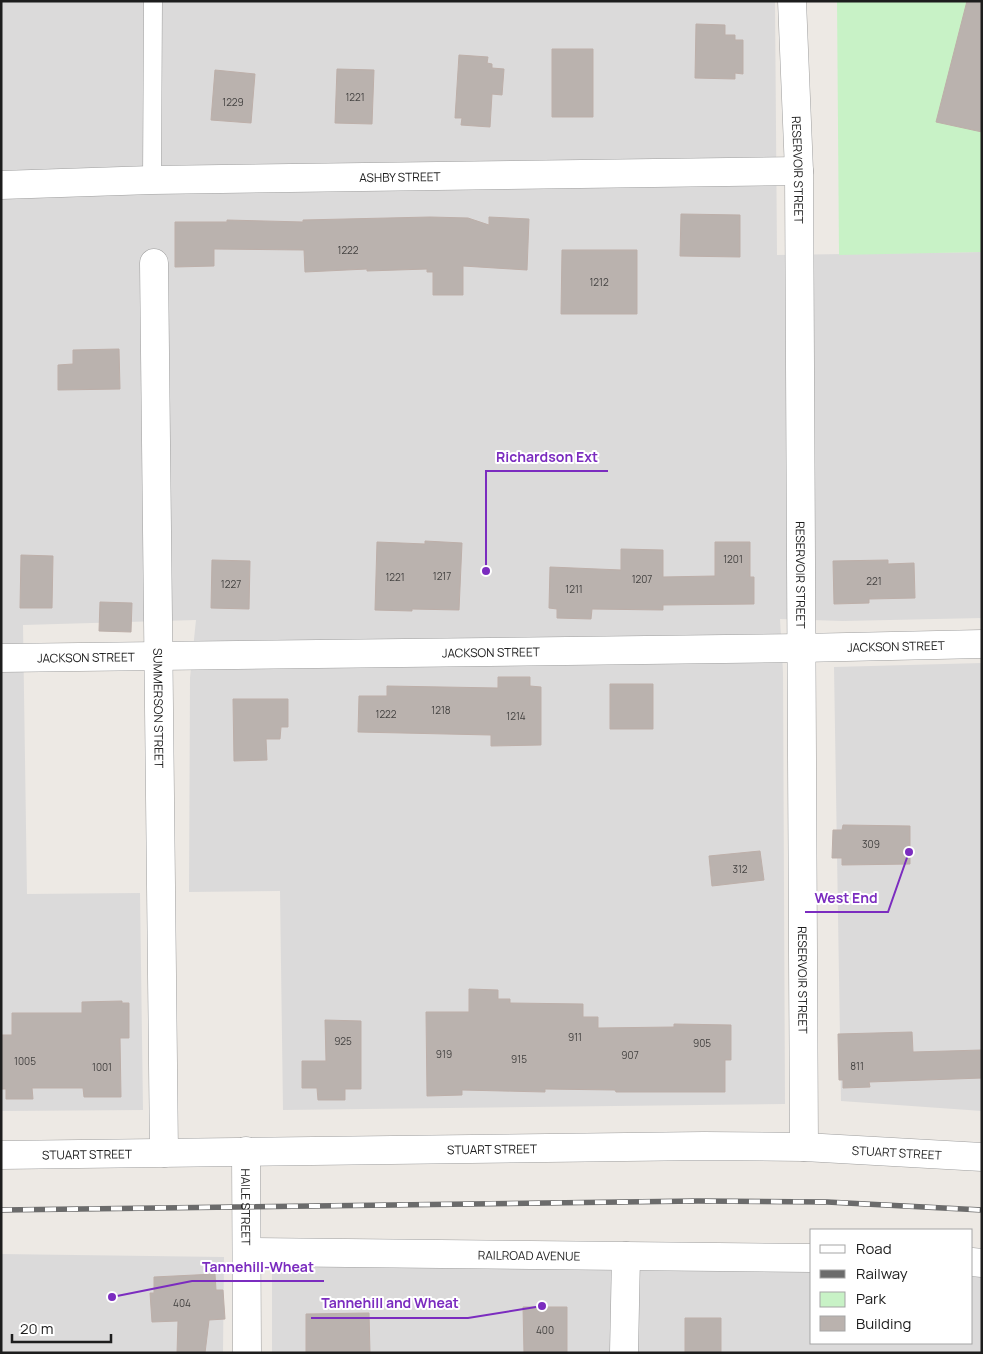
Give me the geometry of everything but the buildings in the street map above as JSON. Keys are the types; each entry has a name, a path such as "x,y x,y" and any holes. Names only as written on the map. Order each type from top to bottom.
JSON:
{"street":[{"name":"RESERVOIR STREET","path":"792,1 799,171 804,1147"},
{"name":"ASHBY STREET","path":"1,185 152,180 799,171"},
{"name":"SUMMERSON STREET","path":"154,263 164,1153"},
{"name":"JACKSON STREET","path":"1,658 982,644"},
{"name":"STUART STREET","path":"1,1155 694,1146 804,1147 982,1157"},
{"name":"HAILE STREET","path":"246,1152 247,1353"},
{"name":"RAILROAD AVENUE","path":"247,1252 810,1258"},
{"path":"624,1353 626,1256"}],"lane":[{"path":"152,180 153,1"}],"shaded area":[{"path":"1,1 775,1 777,255 982,252 982,618 843,621 780,619 783,672 785,1104 283,1110 280,891 189,892 190,678 196,620 23,625 27,894 140,893 143,1110 1,1111"},
{"path":"982,663 982,1111 841,1101 834,667"},
{"path":"1,1254 224,1257 223,1353 1,1353"},
{"path":"272,1258 810,1265 810,1344 973,1344 973,1268 982,1269 982,1353 272,1353"}],"green space":[{"path":"837,1 982,1 982,252 839,255"}],"railway":[{"path":"1,1210 698,1201 827,1202 982,1210"}],"place":[{"name":"Richardson Ext","path":"486,571"},
{"name":"West End","path":"909,852"},
{"name":"Tannehill-Wheat","path":"112,1297"},
{"name":"Tannehill and Wheat","path":"542,1306"}]}
